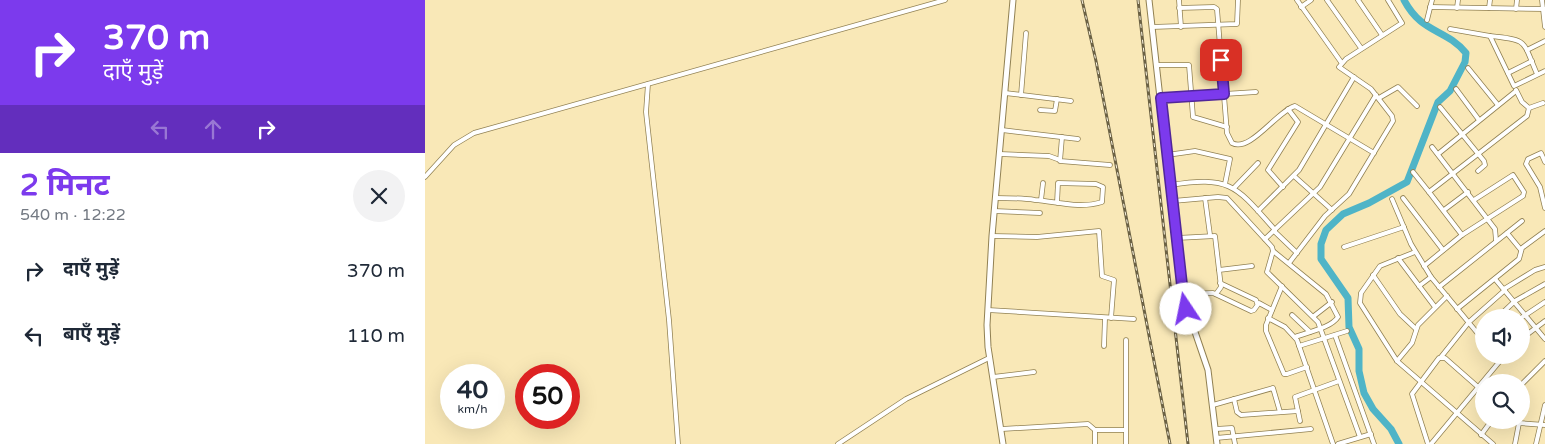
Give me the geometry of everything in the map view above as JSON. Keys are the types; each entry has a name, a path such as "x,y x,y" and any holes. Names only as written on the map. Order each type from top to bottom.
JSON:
{"street":[{"path":"425,177 454,145 474,133 945,0"},
{"path":"1003,444 989,358 987,325 995,198 1013,0"},
{"path":"1149,0 1183,294 1209,370 1217,441 1234,437 1311,429"},
{"path":"1179,0 1181,27"},
{"path":"1152,27 1237,24 1238,0"},
{"path":"1289,263 1320,221 1349,194 1393,118 1377,97 1355,77 1340,69 1341,62 1297,0"},
{"path":"1301,6 1311,0"},
{"path":"1327,0 1361,48"},
{"path":"1357,0 1382,35"},
{"path":"1341,62 1403,21 1389,0"},
{"path":"1427,20 1431,0"},
{"path":"1457,8 1458,0"},
{"path":"1489,8 1490,0"},
{"path":"1516,9 1517,0"},
{"path":"1542,0 1545,26"},
{"path":"1430,7 1543,9"},
{"path":"1179,8 1216,8 1227,127 1230,140 1236,145 1243,145 1288,109 1298,106 1374,153"},
{"path":"1450,29 1519,40 1527,50 1537,74"},
{"path":"1021,95 1026,33"},
{"path":"1490,36 1522,102 1529,108"},
{"path":"1527,50 1545,42"},
{"path":"1508,73 1531,62"},
{"path":"1157,65 1189,65 1192,114 1195,119 1227,127"},
{"path":"1468,68 1498,105"},
{"path":"1438,154 1498,105 1515,88 1545,71"},
{"path":"1258,211 1294,176 1355,77"},
{"path":"648,84 646,112 668,311 678,444"},
{"path":"1265,239 1314,194 1377,97 1398,87 1417,106"},
{"path":"1456,89 1479,120"},
{"path":"1161,98 1256,92"},
{"path":"1005,93 1071,101"},
{"path":"1040,110 1055,112 1057,99"},
{"path":"1529,108 1544,104"},
{"path":"1440,107 1486,163 1478,171"},
{"path":"1429,192 1527,116 1529,108"},
{"path":"1283,187 1268,170 1298,122 1288,109"},
{"path":"1002,130 1078,138"},
{"path":"1060,160 1062,137"},
{"path":"1432,147 1496,231 1496,240"},
{"path":"1167,154 1195,151 1231,159 1225,184"},
{"path":"1545,162 1543,152 1528,159 1526,164 1541,190 1545,208"},
{"path":"1000,154 1049,156 1064,162 1110,165"},
{"path":"1234,188 1258,163"},
{"path":"1413,172 1462,235"},
{"path":"1294,176 1332,210"},
{"path":"1424,266 1462,235 1524,194 1517,178 1511,176 1474,200"},
{"path":"1171,185 1199,181 1225,184 1234,188 1297,253"},
{"path":"1041,200 1043,183"},
{"path":"995,198 1041,200 1057,203 1076,206 1100,203 1104,200 1103,187 1096,184 1058,183 1057,203"},
{"path":"1443,210 1467,192"},
{"path":"1173,202 1205,198 1227,198 1265,239 1273,251 1322,291 1332,302 1338,319 1321,328 1295,337"},
{"path":"1205,198 1209,235"},
{"path":"1403,198 1443,250"},
{"path":"1392,199 1415,252 1431,277 1475,330"},
{"path":"994,211 1040,213"},
{"path":"1439,287 1496,240 1523,221"},
{"path":"1344,246 1404,227"},
{"path":"992,236 1037,237 1099,231 1102,276 1114,280 1111,318"},
{"path":"1507,232 1521,250"},
{"path":"1457,308 1519,259 1521,250 1545,232"},
{"path":"1177,238 1215,236 1221,289 1216,294"},
{"path":"1273,251 1267,272 1314,316 1321,328 1360,437"},
{"path":"1415,252 1383,264 1373,275 1359,299 1397,361 1493,444"},
{"path":"1398,258 1435,307"},
{"path":"1219,270 1252,266"},
{"path":"1475,391 1429,444 1412,397 1413,391 1469,322 1505,289 1535,270 1545,267"},
{"path":"1373,275 1401,314 1416,329"},
{"path":"1419,286 1431,277"},
{"path":"1495,279 1522,309"},
{"path":"1220,282 1256,300 1257,304 1272,310"},
{"path":"1507,309 1515,301 1545,284"},
{"path":"1282,286 1268,318 1266,331 1283,374 1307,367"},
{"path":"1183,294 1216,294 1251,311 1254,310 1257,304"},
{"path":"1397,361 1412,343 1416,329 1447,296"},
{"path":"1314,316 1332,302"},
{"path":"1530,311 1545,302"},
{"path":"988,310 1134,319"},
{"path":"1292,315 1310,332"},
{"path":"1104,346 1105,318"},
{"path":"1268,318 1285,327 1295,337 1333,444"},
{"path":"1530,319 1545,339"},
{"path":"1530,331 1545,321"},
{"path":"1299,346 1347,331"},
{"path":"1335,335 1374,444"},
{"path":"1126,340 1126,444"},
{"path":"1441,356 1475,384"},
{"path":"838,444 906,400 989,358"},
{"path":"1530,376 1545,361"},
{"path":"1489,374 1497,364"},
{"path":"993,377 1034,372"},
{"path":"1300,421 1295,397 1339,381"},
{"path":"1213,405 1273,388 1280,412"},
{"path":"1234,400 1237,412 1241,415 1297,411"},
{"path":"1536,444 1543,425 1545,406"},
{"path":"1515,444 1519,423 1543,425"},
{"path":"1002,429 1089,424 1095,430 1125,430"},
{"path":"1215,429 1232,428 1235,444"},
{"path":"1481,434 1485,429"},
{"path":"1095,430 1095,444"},
{"path":"1338,444 1371,434"}],"waterway":[{"path":"1399,444 1391,429 1373,409 1364,393 1359,371 1359,349 1349,327 1348,298 1321,259 1321,244 1326,230 1343,214 1369,203 1407,182 1438,102 1450,91 1465,62 1466,53 1450,39 1418,19 1404,0"}],"railway":[{"path":"1082,0 1096,61 1170,444"},
{"path":"1138,0 1188,444"}],"route":[{"path":"1186,309 1161,98 1224,94 1221,60"}]}
